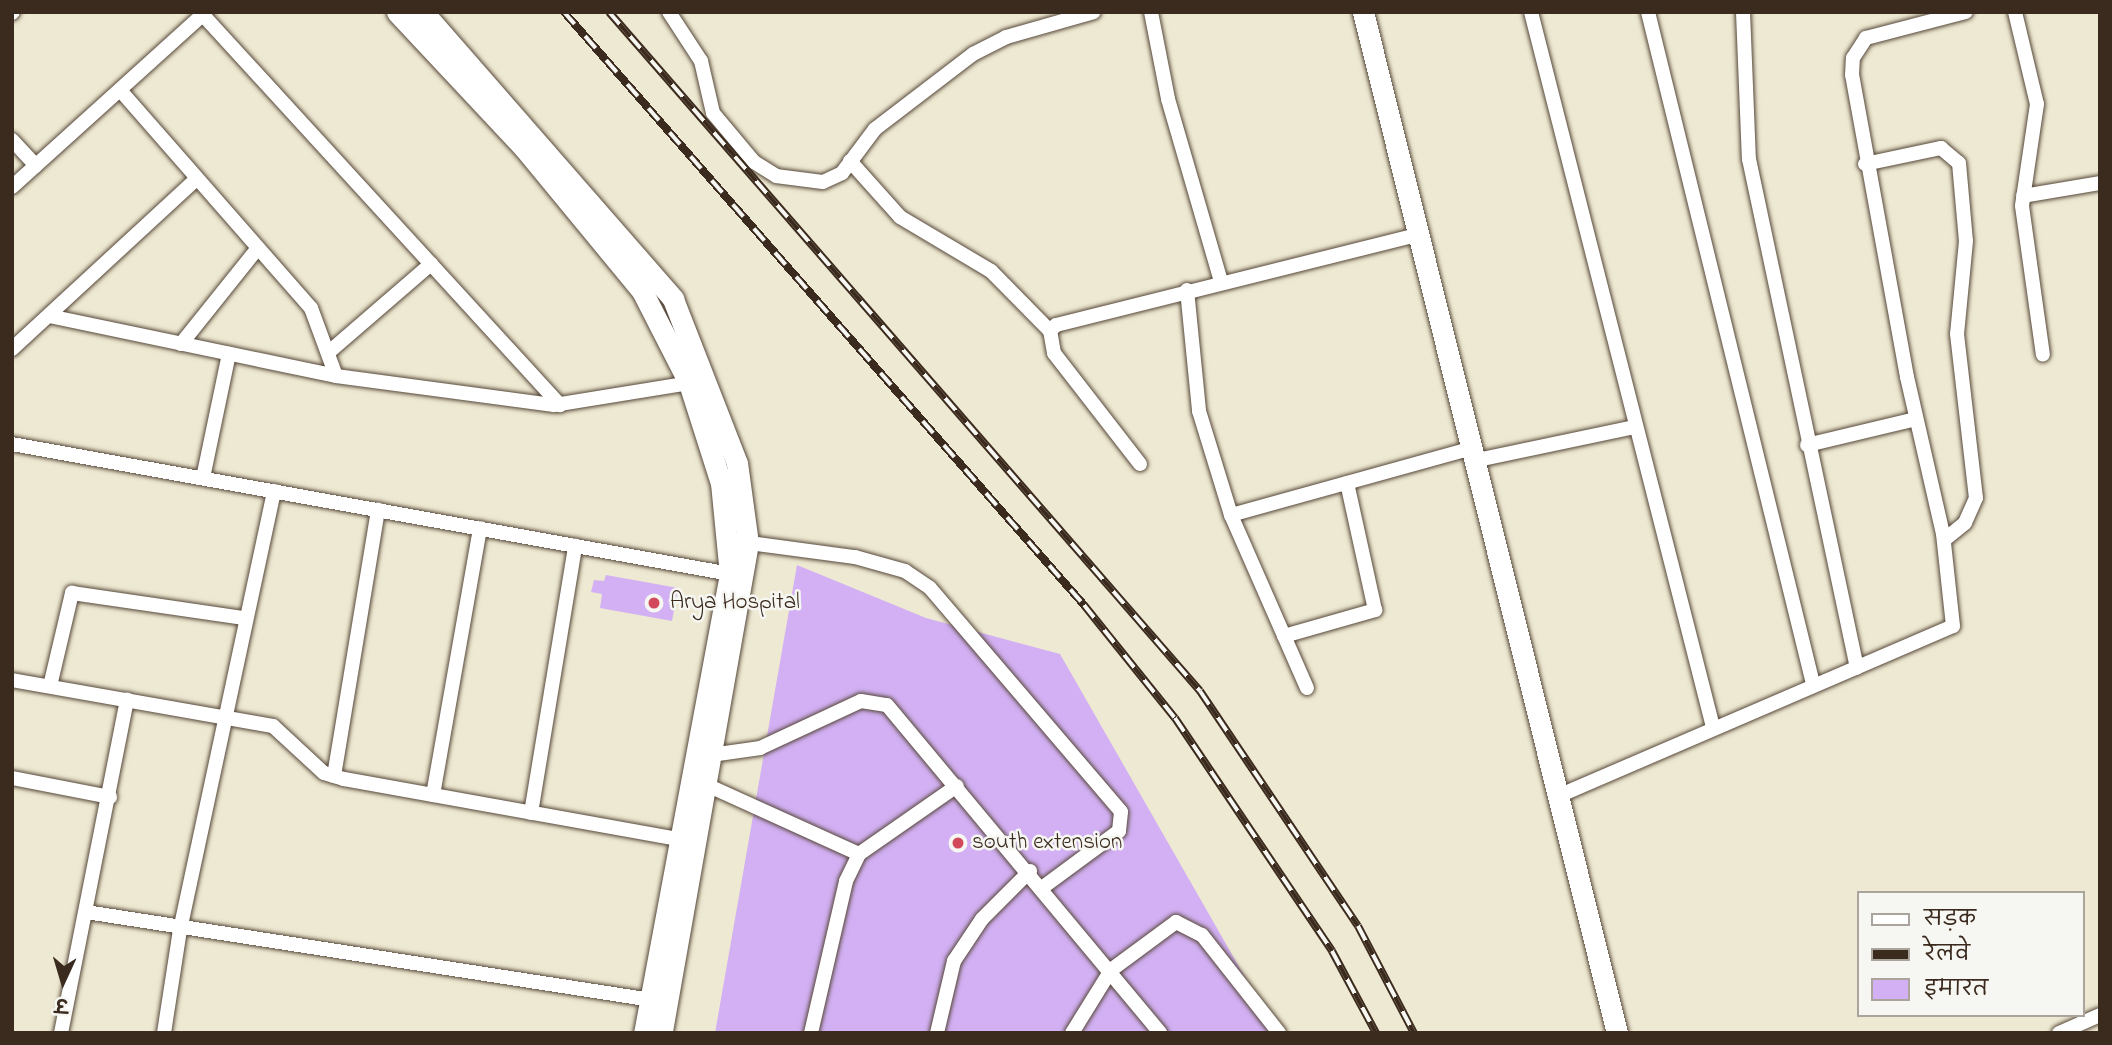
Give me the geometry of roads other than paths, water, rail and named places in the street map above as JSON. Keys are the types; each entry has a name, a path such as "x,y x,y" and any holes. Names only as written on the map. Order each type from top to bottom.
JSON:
{"street":[{"path":"397,12 526,149 642,291 698,381 737,463 739,542 705,756 658,1001 644,1033"},
{"path":"423,12 673,299 698,381"},
{"path":"670,12 701,61 713,113 754,162 776,176 823,182 850,160 875,130 973,54 1006,37 1094,12"},
{"path":"1151,12 1162,78 1220,281"},
{"path":"1363,12 1556,797 1617,1033"},
{"path":"1531,12 1713,727"},
{"path":"1648,12 1813,684"},
{"path":"1743,12 1749,159 1807,445 1857,668"},
{"path":"1556,797 1713,727 1953,626 1944,540 1916,419 1852,94 1858,44 1966,12"},
{"path":"2015,12 2037,104 2023,196 2043,355"},
{"path":"12,187 205,14 560,405"},
{"path":"120,90 310,308 336,376"},
{"path":"12,140 36,166"},
{"path":"1865,164 1941,148 1959,163 1966,241 1956,334 1976,498 1965,523 1944,540"},
{"path":"850,160 900,217 991,271 1050,331 1054,353 1140,464"},
{"path":"12,349 196,179"},
{"path":"2023,196 2100,183"},
{"path":"1050,331 1081,316 1417,235"},
{"path":"181,344 258,248"},
{"path":"329,352 431,264"},
{"path":"1187,290 1197,400 1231,515 1307,688"},
{"path":"49,316 336,376 560,405 698,381"},
{"path":"203,478 229,354"},
{"path":"1807,445 1916,419"},
{"path":"1231,515 1347,483 1471,455 1635,427"},
{"path":"12,444 730,575"},
{"path":"1284,636 1375,610 1347,483"},
{"path":"164,1033 180,930 244,618 274,491"},
{"path":"334,776 377,510"},
{"path":"433,795 480,528"},
{"path":"705,756 730,575 739,542"},
{"path":"739,542 855,557 905,571 930,588 1050,726 1122,822 1119,831 1043,887"},
{"path":"530,813 575,546"},
{"path":"50,686 72,593 244,618"},
{"path":"12,680 224,717 289,734 334,776 678,839"},
{"path":"61,1033 110,797 127,699"},
{"path":"705,756 760,748 841,707 875,701 887,705 1030,871 1160,1033"},
{"path":"12,778 110,797"},
{"path":"662,1033 658,1001 678,839 700,781"},
{"path":"700,781 859,854"},
{"path":"811,1033 846,881 859,854 957,786"},
{"path":"937,1033 954,961 982,919 1030,871"},
{"path":"86,912 180,930 658,1001"},
{"path":"1072,1033 1111,970 1170,925 1186,923 1279,1033"},
{"path":"2059,1033 2100,1014"}],"railway":[{"path":"564,12 1084,605 1175,718 1332,951 1376,1033"},
{"path":"609,12 1200,691 1358,926 1414,1033"}],"place":[{"name":"Arya Hospital","path":"654,603"},
{"name":"south extension","path":"958,843"}]}
